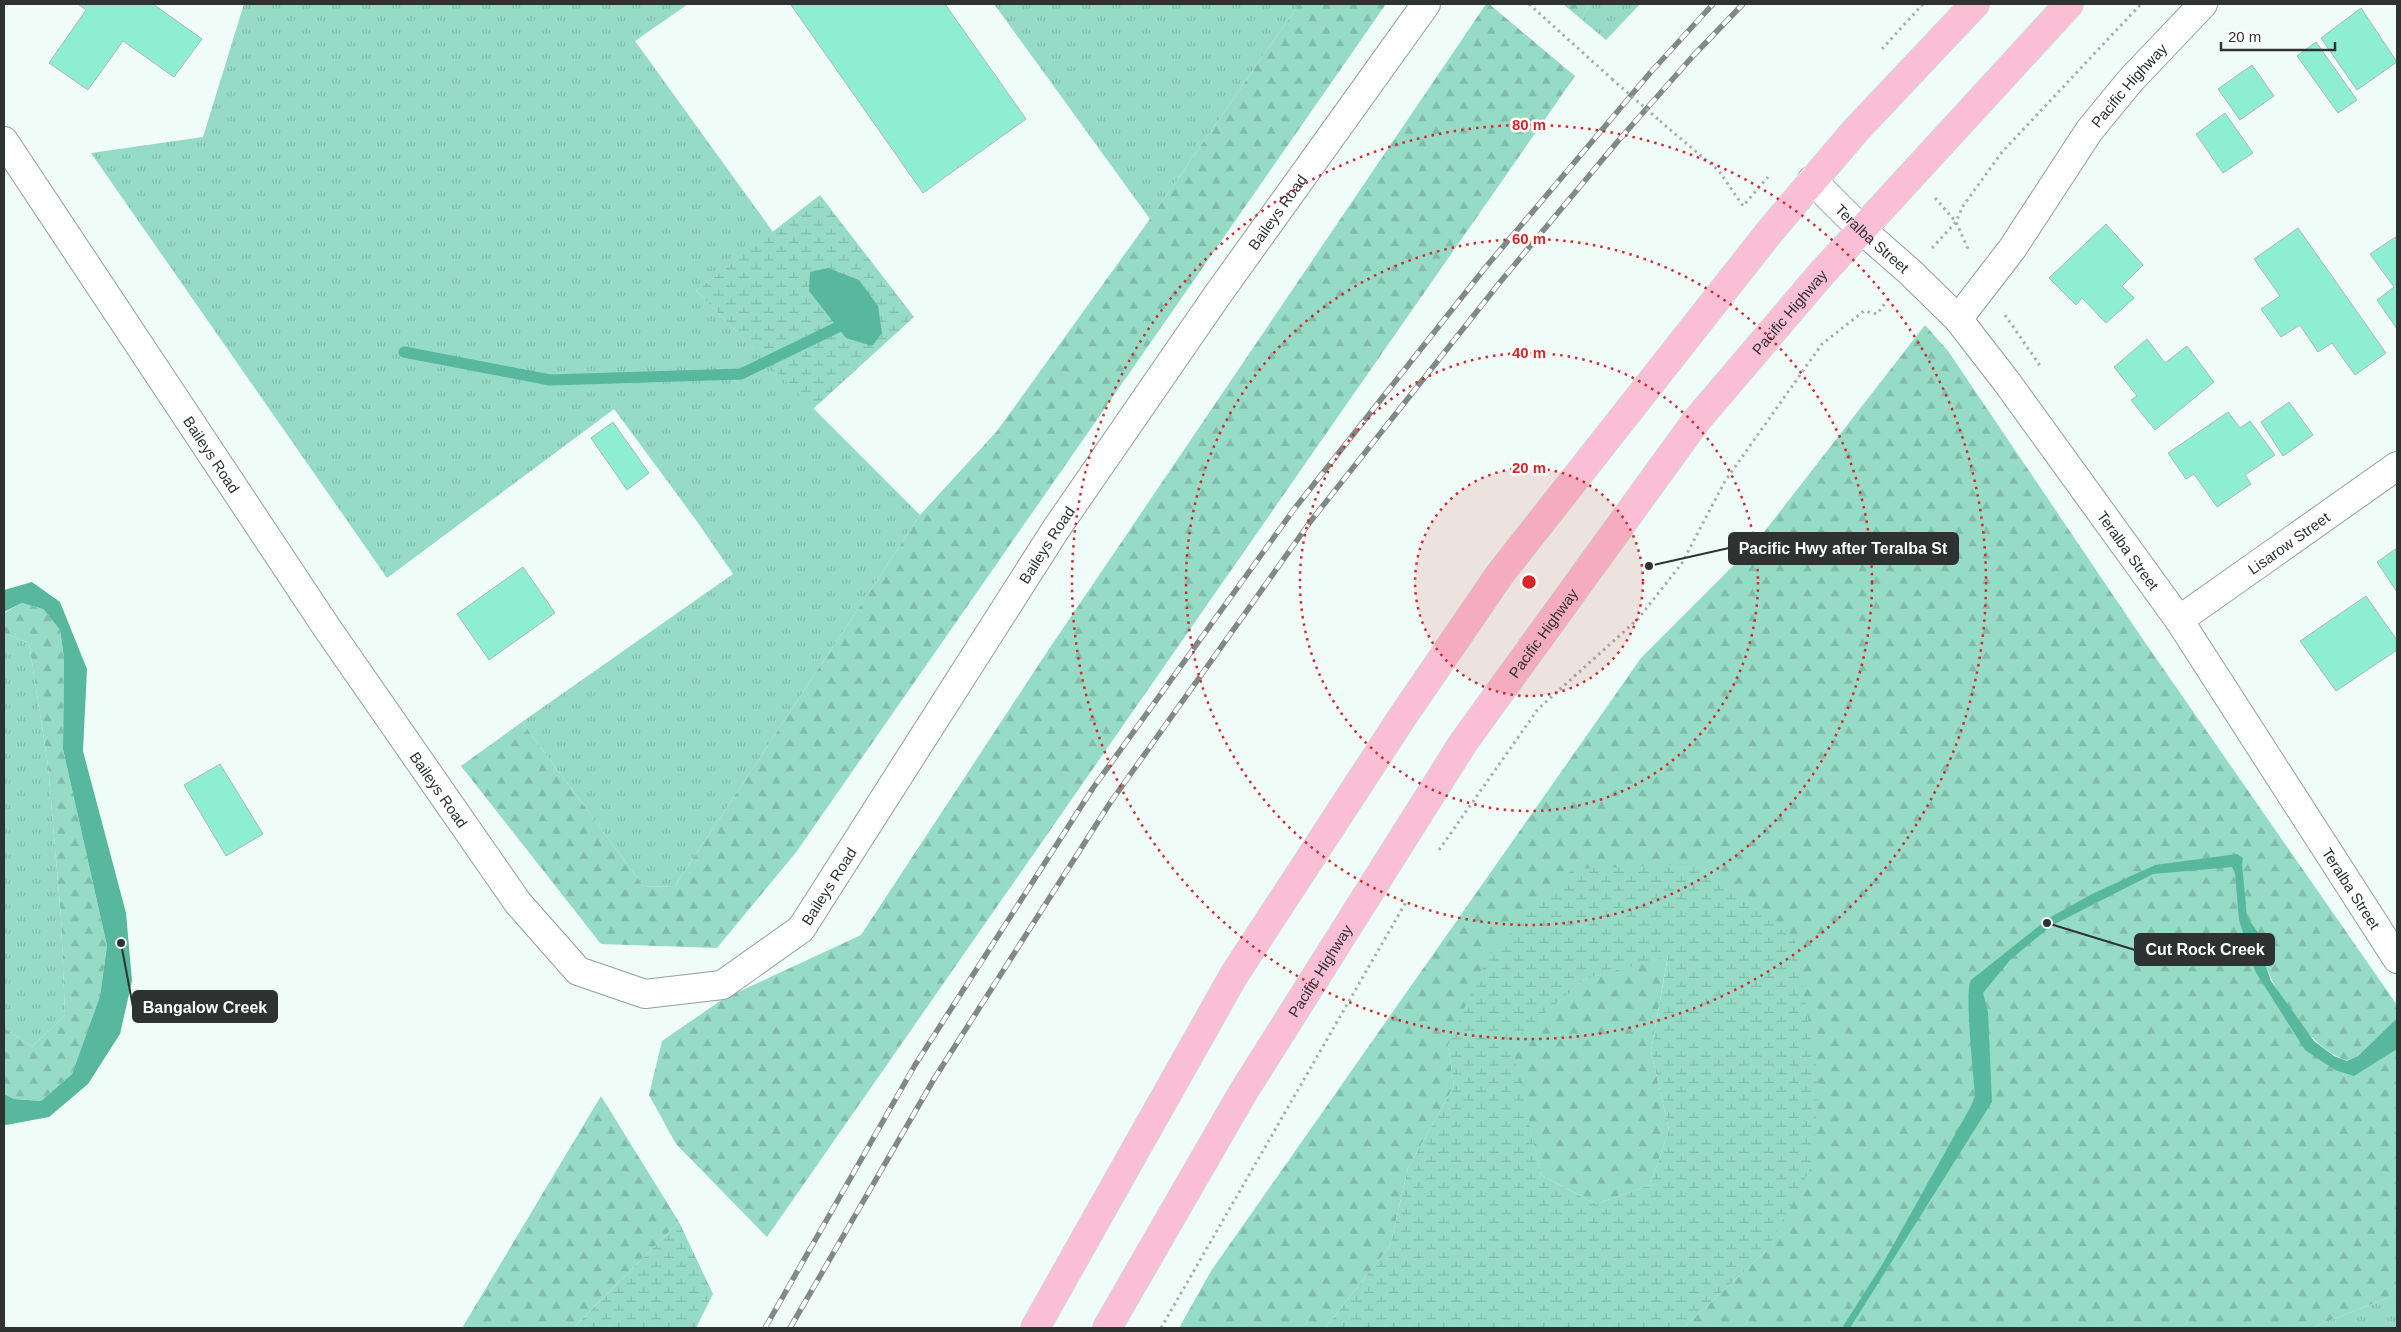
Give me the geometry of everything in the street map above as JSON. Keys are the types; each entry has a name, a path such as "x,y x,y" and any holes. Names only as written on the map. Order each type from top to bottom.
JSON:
{"main road":[{"path":"1035,1328 1234,975 1403,716 1500,574 1705,311 1812,180 1856,130 1975,4"},
{"name":"Pacific Highway","path":"1107,1328 1242,1094 1463,743 1696,421 1822,273 2069,4"}],"street":[{"name":"Baileys Road","path":"4,141 327,628 518,903 578,971 645,994 722,985 801,928 1056,529 1216,298 1426,4"},
{"name":"Pacific Highway","path":"1958,319 2012,249 2089,131 2130,81 2203,4"},
{"name":"Teralba Street","path":"1812,180 1862,230 1910,272 1958,319 2006,380 2178,620 2397,959"},
{"name":"Lisarow Street","path":"2178,620 2397,466"}],"path":[{"path":"1529,4 1612,79 1719,171 1743,206"},
{"path":"1956,222 1963,206 2002,152 2140,4"},
{"path":"1945,207 1956,222 1984,286 2046,375"},
{"path":"1435,855 1538,709 1638,619 1682,563 1725,481 1822,344 1864,311 1877,314"},
{"path":"1161,1328 1409,898"}],"green space":[{"path":"244,4 688,4 635,41 773,232 696,291 920,515 675,886 644,887 522,722 733,574 696,520 614,409 387,578 91,153 203,137"},
{"path":"994,4 1299,4 1150,219"},
{"path":"1299,4 1386,4 797,851 717,948 601,944 461,766 522,722 644,887 675,886 920,515 997,431 1150,219"},
{"path":"1486,4 1489,4 1575,76 767,1237 676,1144 649,1095 662,1041 723,999 861,935 1047,652"},
{"path":"1563,4 1590,4 1581,19"},
{"path":"1590,4 1640,4 1606,40 1581,19"},
{"path":"820,195 914,317 813,409 696,291"},
{"path":"1925,325 1948,351 2144,641 2397,1005 2397,1018 2358,1056 2347,1061 2320,1045 2297,1021 2278,992 2265,963 2255,971 2335,1070 2397,1049 2397,1294 2311,1328 1683,1328 1766,1251 1699,864 1448,1045 1454,1086 1408,1168 1390,1246 1325,1328 1179,1328 1211,1271 1641,658 1754,545"},
{"path":"22,603 43,609 60,630 64,658 63,749 107,946 100,996 72,1074 41,1101 14,1099 4,1094 4,1028 32,1047 65,1015 61,918 48,765 29,643 4,633 4,613"},
{"path":"4,633 29,643 48,765 61,918 65,1015 32,1047 4,1028"},
{"path":"1699,864 1795,941 1819,1083 1812,1166 1766,1251 1683,1328 1325,1328 1390,1246 1408,1168 1454,1086 1448,1045 1487,957 1573,869","holes":["1668,956 1651,1051 1669,1130 1650,1185 1596,1204 1541,1175 1511,1042 1585,979"]},
{"path":"1668,955 1651,1051 1669,1130 1650,1185 1596,1204 1541,1175 1510,1042 1585,979"},
{"path":"601,1096 679,1222 573,1328 462,1328"},
{"path":"679,1222 713,1294 696,1328 573,1328"},
{"path":"2397,1294 2397,1328 2311,1328"}],"shaded area":[{"path":"828,268 859,280 878,306 882,333 872,346 846,338 809,291 810,272"},
{"path":"32,582 60,602 87,669 83,751 126,913 132,981 120,1034 88,1084 49,1117 6,1125 4,1124 4,1094 14,1099 41,1101 72,1074 100,996 107,946 63,749 64,658 60,630 43,609 22,603 4,612 4,590"},
{"path":"2237,854 2243,858 2247,917 2259,934 2268,953 2265,963 2271,981 2314,1041 2334,1056 2347,1061 2358,1056 2397,1018 2397,1049 2354,1076 2335,1070 2305,1050 2255,971 2239,920 2235,873 2232,867 2153,874 2051,926 2010,960 1983,993 1988,1012 1992,1102 1850,1328 1842,1328 1882,1265 1975,1096 1969,1017 1969,987 1971,980 2049,918 2092,894 2155,865"}],"building":[{"path":"78,4 153,4 202,39 174,77 123,41 88,90 49,63 86,10"},
{"path":"945,4 1026,119 923,193 791,5"},
{"path":"2361,8 2397,62 2357,90 2321,38"},
{"path":"2316,42 2357,100 2338,113 2297,56"},
{"path":"2252,65 2274,96 2240,120 2218,89"},
{"path":"2225,113 2253,153 2223,173 2196,134"},
{"path":"2106,224 2143,265 2122,286 2134,298 2106,323 2082,298 2076,305 2049,278"},
{"path":"2298,228 2386,353 2355,375 2332,343 2318,352 2300,325 2281,337 2261,309 2280,296 2254,259"},
{"path":"2397,236 2397,329 2377,300 2394,287 2370,254"},
{"path":"2147,339 2165,363 2187,346 2214,382 2155,430 2131,400 2137,396 2114,367"},
{"path":"2289,402 2313,435 2283,456 2261,422"},
{"path":"2228,412 2240,428 2250,421 2275,455 2245,475 2251,484 2217,507 2194,474 2186,479 2168,453"},
{"path":"613,422 649,473 627,490 591,438"},
{"path":"2397,548 2397,592 2377,562"},
{"path":"523,567 555,613 489,660 457,614"},
{"path":"2366,596 2397,640 2397,650 2336,691 2300,641"},
{"path":"220,764 263,834 226,856 184,785"}],"waterway":[{"path":"404,352 550,380 741,374 838,327"}],"railway":[{"path":"765,1328 915,1065 1093,788 1295,508 1485,268 1650,73 1713,4"},
{"path":"790,1328 934,1079 1110,803 1310,522 1501,281 1618,141 1693,56 1743,4"}],"place":[{"name":"Pacific Hwy after Teralba St","path":"1649,566"},
{"name":"Cut Rock Creek","path":"2047,923"},
{"name":"Bangalow Creek","path":"121,943"}]}
